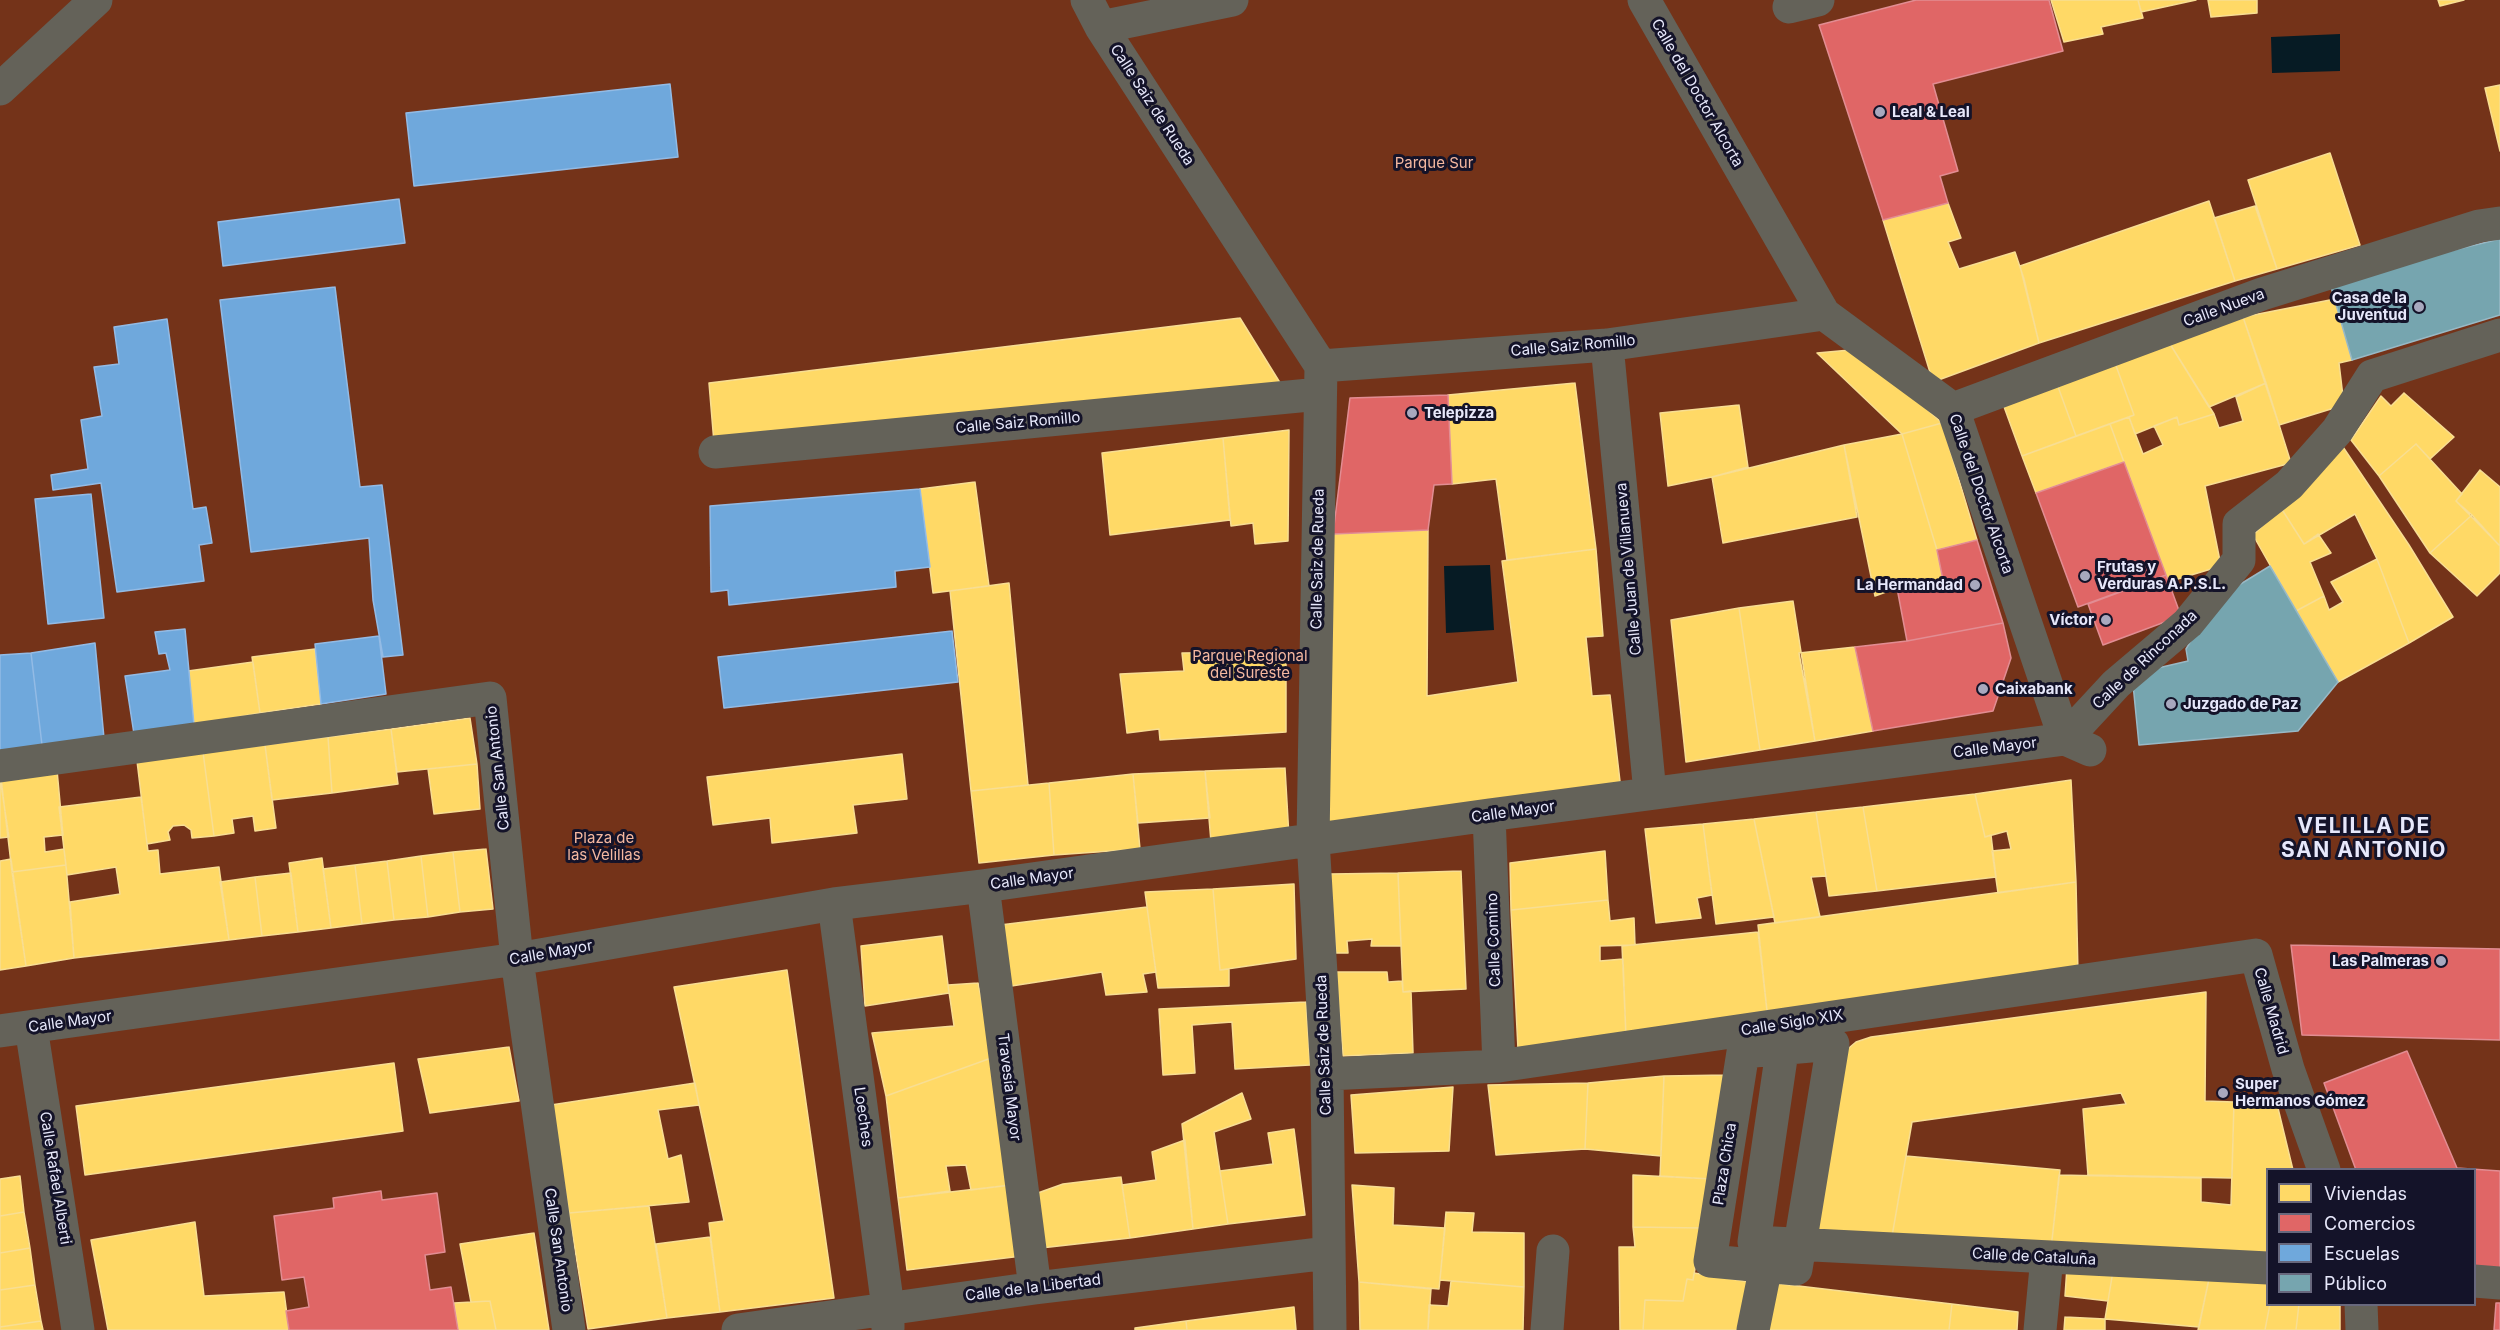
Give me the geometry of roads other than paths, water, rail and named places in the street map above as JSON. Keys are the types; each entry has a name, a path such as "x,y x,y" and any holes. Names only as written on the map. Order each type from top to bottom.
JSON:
{"street":[{"path":"0,89 96,0"},
{"path":"1094,13 1232,0"},
{"name":"Calle del Doctor Alcorta","path":"1644,0 1824,314 1953,409 2077,745"},
{"name":"Calle Saiz de Rueda","path":"1094,13 1321,380 1313,840 1327,1074 1330,1330"},
{"name":"Calle Nueva","path":"1953,409 2262,294 2480,226 2500,223"},
{"name":"Calle Saiz Romillo","path":"715,452 1608,345 1824,314"},
{"name":"Calle de Rinconada","path":"2077,745 2116,684 2188,623 2239,560 2239,524 2289,484 2337,431 2372,376 2500,335"},
{"name":"Calle Juan de Villanueva","path":"1608,345 1650,793"},
{"name":"Calle San Antonio","path":"0,766 490,698 517,959 569,1330"},
{"name":"Calle Mayor","path":"16,1029 517,959 834,904 983,886 1650,793 2077,745"},
{"name":"Calle Comino","path":"1489,815 1499,1066"},
{"name":"Travesía Mayor","path":"983,886 1035,1288"},
{"name":"Loeches","path":"834,904 888,1319"},
{"name":"Calle Siglo XIX","path":"1327,1074 1499,1066 1785,1036 1831,1030 2256,955"},
{"name":"Calle Madrid","path":"2256,955 2288,1069 2323,1168"},
{"name":"Calle Rafael Alberti","path":"16,1029 78,1330"},
{"path":"1753,1330 1778,1252 1833,1044 1831,1030"},
{"path":"1778,1252 1754,1242 1785,1036"},
{"name":"Plaza Chica","path":"1778,1252 1710,1261 1743,1052 1785,1036"},
{"path":"1547,1330 1553,1251"},
{"name":"Calle de Cataluña","path":"1778,1252 2047,1257 2266,1268"},
{"name":"Calle de la Libertad","path":"738,1330 888,1319 1035,1288 1328,1253"},
{"path":"2040,1330 2047,1257"},
{"path":"2476,1281 2500,1283"},
{"path":"2361,1306 2362,1330"}],"water":[{"path":"2340,34 2340,71 2272,73 2271,37"},
{"path":"1490,565 1494,630 1446,633 1444,566"}],"place":[{"name":"Leal & Leal","path":"1880,112"},
{"name":"Casa de la Juventud","path":"2419,307"},
{"name":"Telepizza","path":"1412,413"},
{"name":"Frutas y Verduras A.P.S.L.","path":"2085,576"},
{"name":"La Hermandad","path":"1975,585"},
{"name":"Víctor","path":"2106,620"},
{"name":"Caixabank","path":"1983,689"},
{"name":"Juzgado de Paz","path":"2171,704"},
{"name":"Las Palmeras","path":"2441,961"},
{"name":"Super Hermanos Gómez","path":"2223,1093"}],"district":[{"name":"VELILLA DE SAN ANTONIO","path":"2364,839"}],"park label":[{"name":"Parque Sur","path":"1434,163"},
{"name":"Parque Regional del Sureste","path":"1250,664"},
{"name":"Plaza de las Velillas","path":"604,846"}]}
